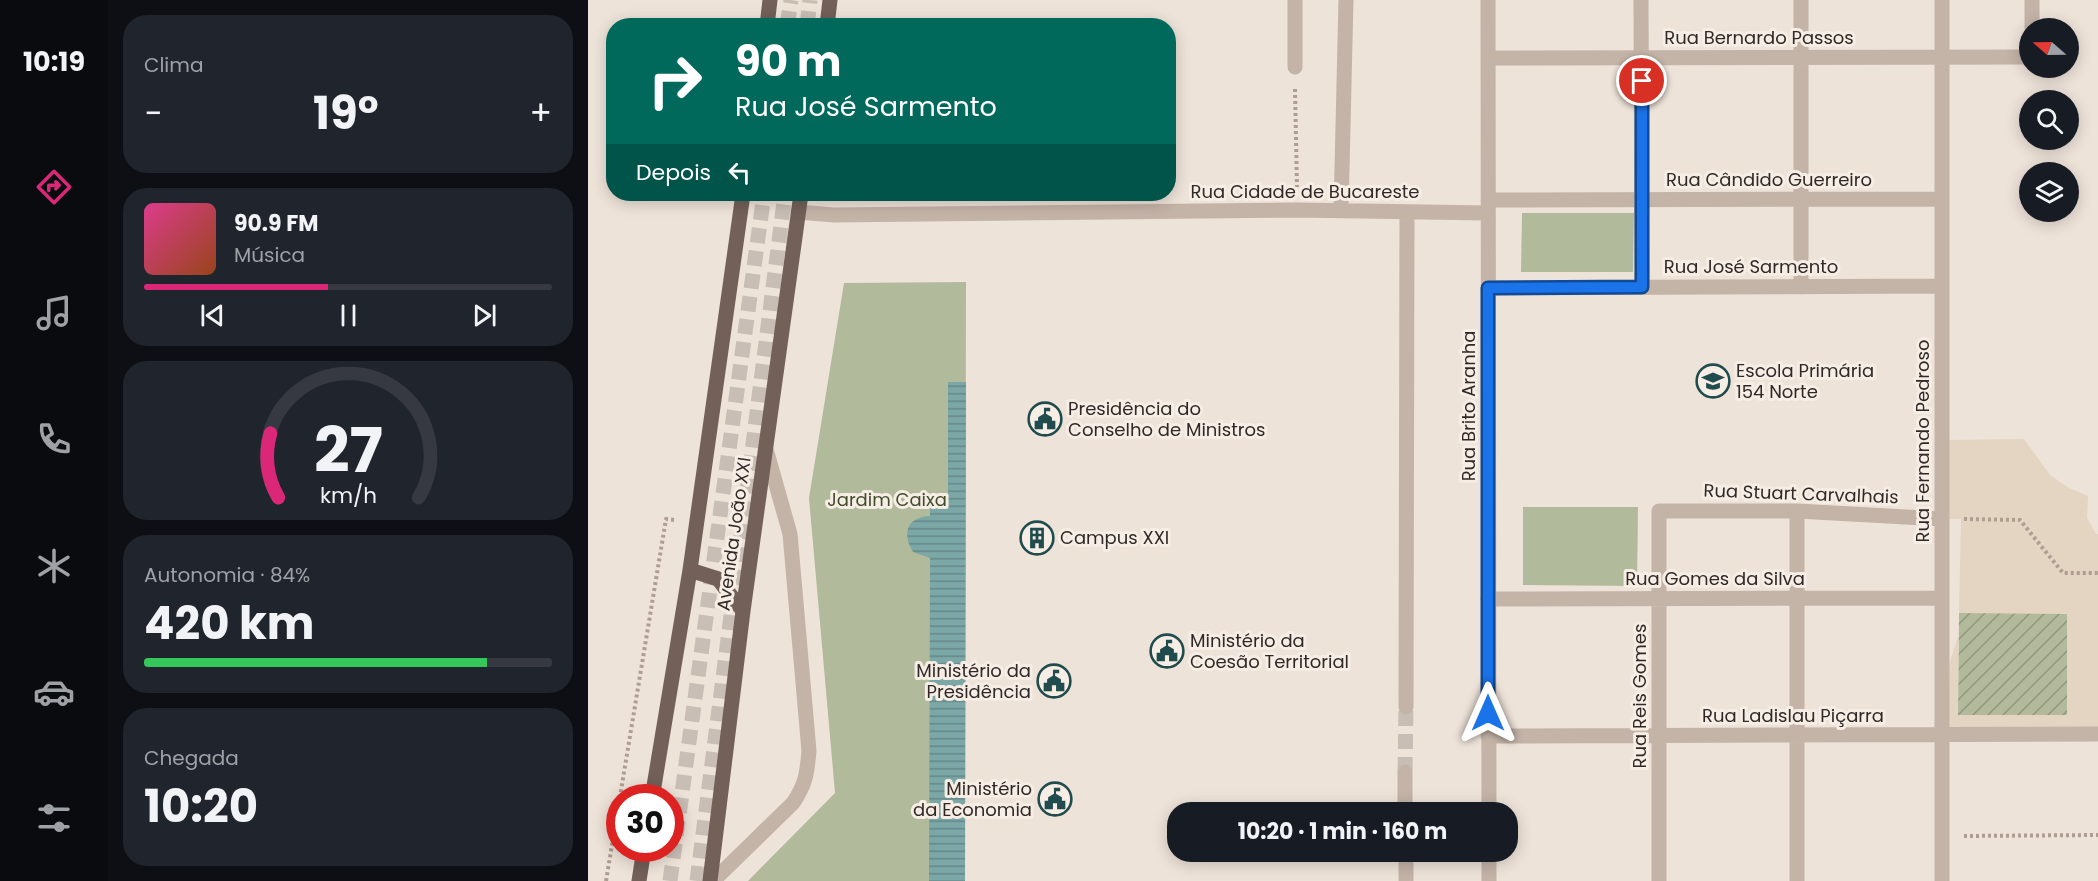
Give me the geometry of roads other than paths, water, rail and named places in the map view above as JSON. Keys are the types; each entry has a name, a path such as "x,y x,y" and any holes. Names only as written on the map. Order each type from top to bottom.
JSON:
{"main road":[{"path":"767,18 770,0"},
{"path":"827,18 830,0"},
{"path":"654,784 690,570 742,201"},
{"name":"Avenida João XXI","path":"711,881 743,611 800,201"},
{"path":"690,570 718,579 743,611"},
{"path":"639,881 642,862"}],"street":[{"path":"1295,0 1295,67"},
{"path":"1341,210 1346,0"},
{"name":"Rua Brito Aranha","path":"1488,0 1489,802"},
{"path":"1641,0 1642,287"},
{"path":"1801,0 1801,287"},
{"name":"Rua Fernando Pedroso","path":"1942,0 1942,881"},
{"path":"2032,0 2032,18"},
{"name":"Rua Bernardo Passos","path":"1488,58 2019,57"},
{"name":"Rua Cândido Guerreiro","path":"1488,207 1642,200 1942,199"},
{"name":"Rua Cidade de Bucareste","path":"798,212 834,215 1297,210 1407,212 1488,207"},
{"path":"1406,707 1407,212"},
{"name":"Rua José Sarmento","path":"1488,288 1942,286"},
{"path":"711,881 793,802 803,788 807,774 809,750 790,534 766,448"},
{"name":"Rua Stuart Carvalhais","path":"1659,511 1797,511 1942,519"},
{"name":"Rua Reis Gomes","path":"1659,511 1659,881"},
{"path":"1797,511 1797,881"},
{"name":"Rua Gomes da Silva","path":"1488,599 1942,598"},
{"name":"Rua Ladislau Piçarra","path":"1488,736 2098,734"},
{"path":"1405,772 1406,802"},
{"path":"1406,862 1406,881"},
{"path":"1489,862 1489,881"}],"water":[{"path":"948,382 966,382 965,881 929,881 930,558 913,552 907,533 911,523 922,517 930,516 930,499 948,498"}],"tunnel":[{"path":"788,18 791,0"},
{"path":"808,18 810,0"},
{"path":"670,881 763,201"},
{"path":"697,881 784,201"},
{"path":"1405,772 1406,707"}],"place":[{"name":"Escola Primária 154 Norte","path":"1713,381"},
{"name":"Presidência do Conselho de Ministros","path":"1045,419"},
{"name":"Campus XXI","path":"1037,538"},
{"name":"Ministério da Coesão Territorial","path":"1167,651"},
{"name":"Ministério da Presidência","path":"1054,681"},
{"name":"Ministério da Economia","path":"1055,799"}],"park label":[{"name":"Jardim Caixa","path":"887,500"}]}
